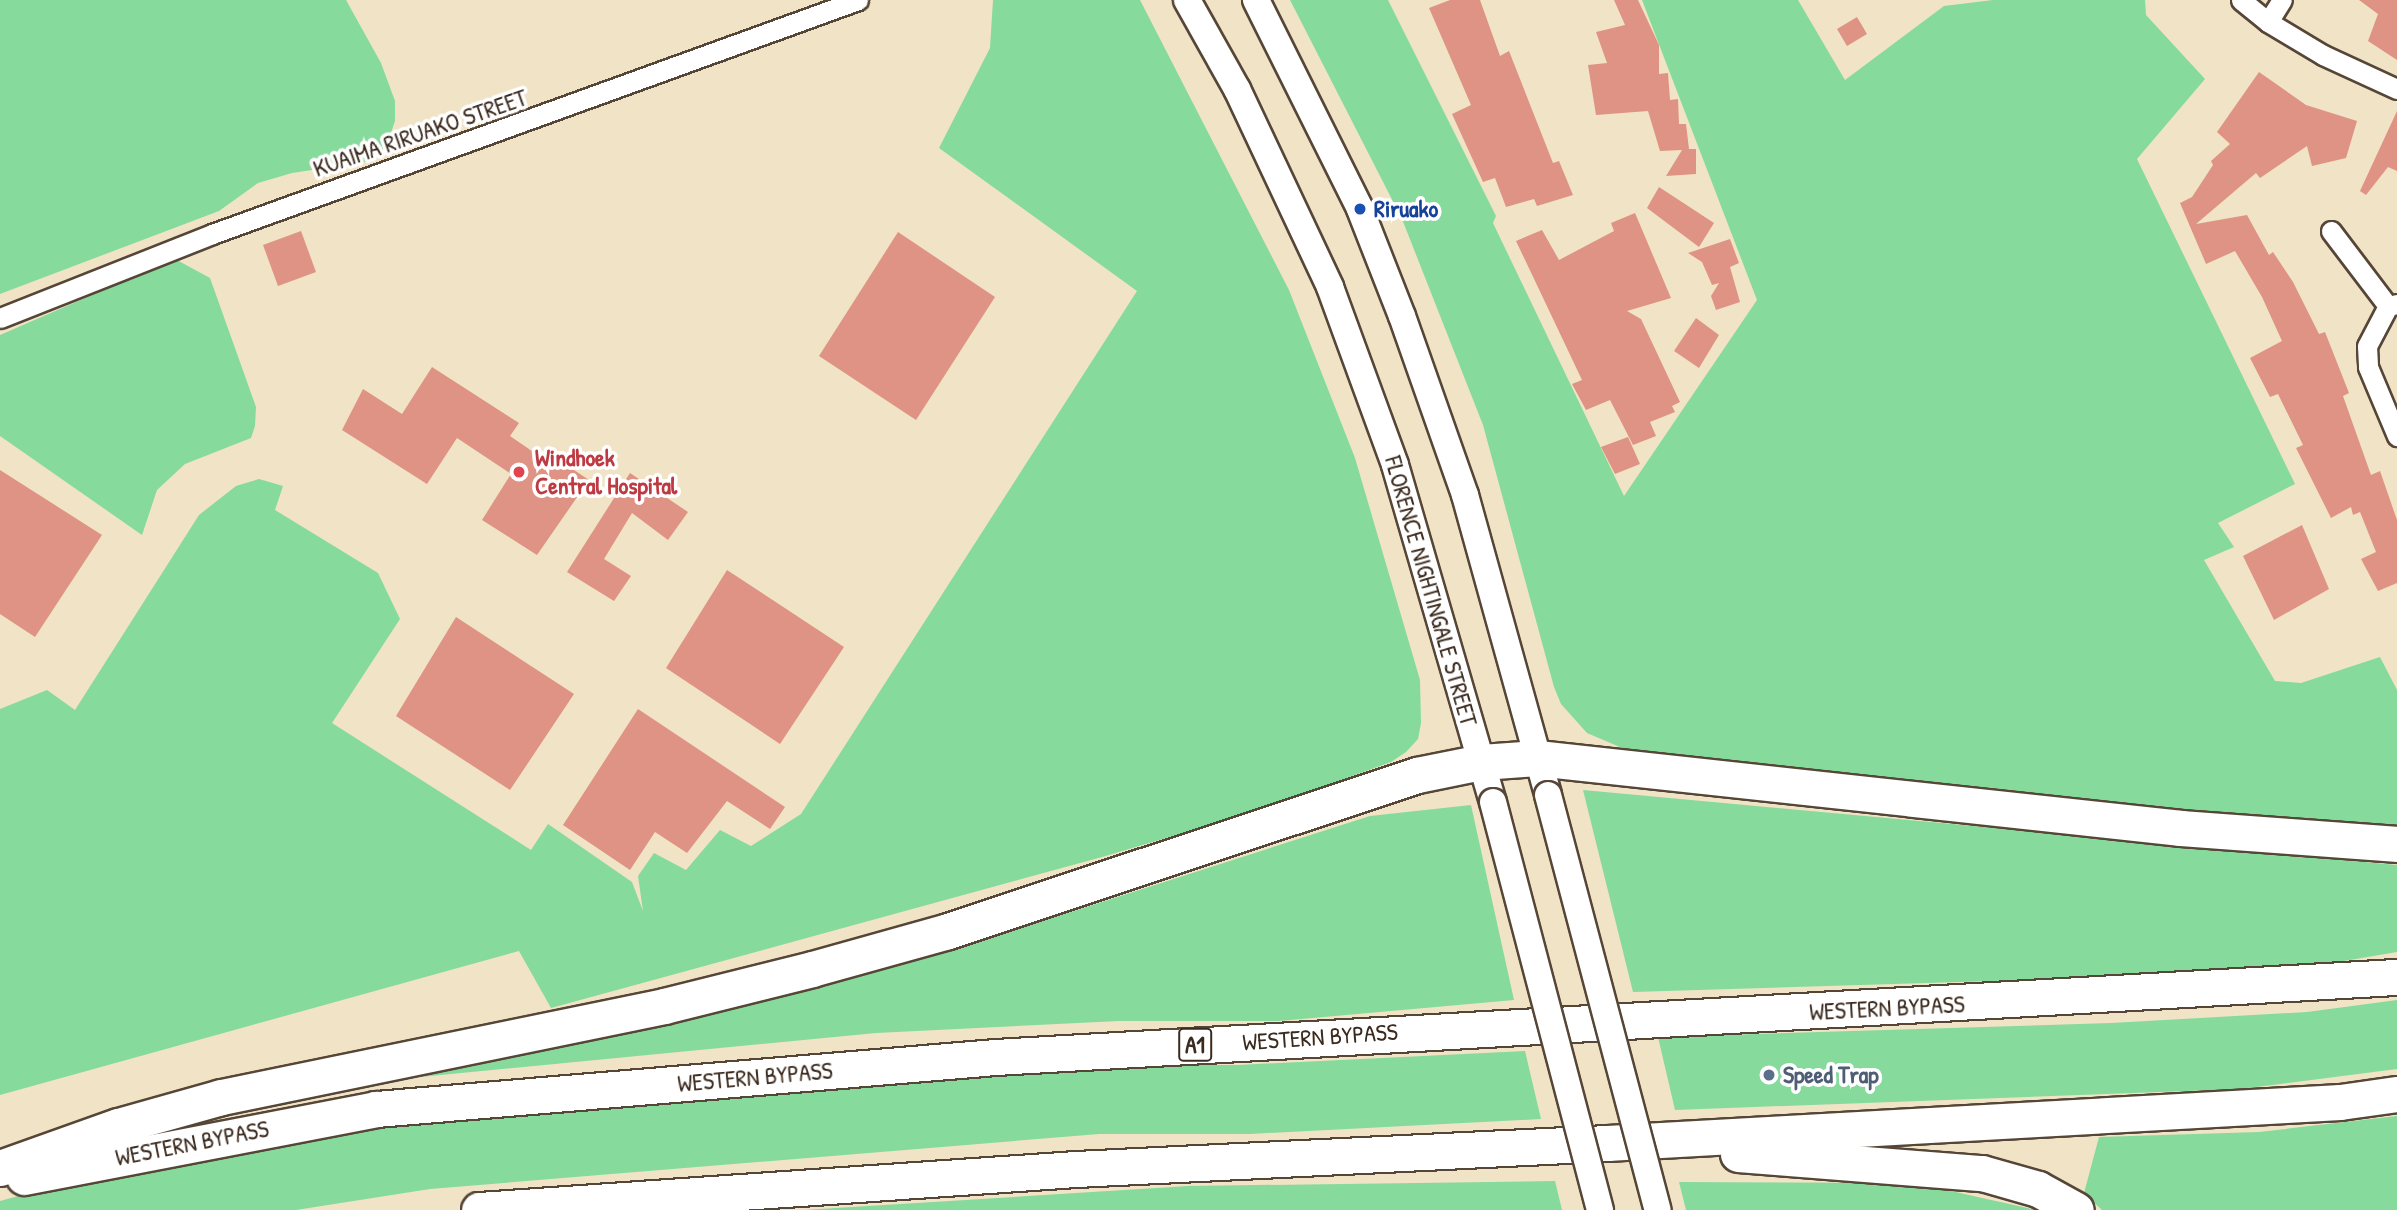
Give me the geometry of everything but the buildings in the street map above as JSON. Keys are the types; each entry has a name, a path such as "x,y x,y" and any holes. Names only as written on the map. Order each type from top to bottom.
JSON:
{"highway":[{"path":"0,1168 118,1126 221,1097 664,1006 812,970 948,931 1417,775 1481,762 1537,758 2181,828 2397,844"},
{"name":"WESTERN BYPASS","path":"0,1182 376,1108 995,1057 2397,977"},
{"path":"479,1210 1076,1169 1607,1143 2340,1102 2397,1094"},
{"path":"1607,1143 1982,1173 2038,1189 2076,1210"}],"main road":[{"name":"FLORENCE NIGHTINGALE STREET","path":"1187,0 1237,89 1330,287 1395,465 1493,802 1600,1210"},
{"path":"1256,0 1360,209 1402,316 1465,495 1548,794 1657,1210"}],"street":[{"name":"KUAIMA RIRUAKO STREET","path":"0,318 259,216 858,0"},
{"path":"2241,0 2268,22 2397,89"},
{"path":"2268,22 2282,0"},
{"path":"2331,231 2393,305 2367,346 2368,367 2397,436"}],"green space":[{"path":"0,0 346,0 381,63 395,101 395,121 386,147 372,161 292,173 258,183 219,211 0,294"},
{"path":"993,0 1140,0 1289,290 1355,458 1420,680 1421,723 1418,739 1406,752 1391,762 1244,815 1102,857 551,1008 519,951 0,1095 0,709 47,690 75,710 199,515 236,486 259,479 283,486 275,510 378,573 400,619 332,723 531,850 548,824 632,882 643,911 638,876 654,853 686,870 720,830 751,846 801,814 1137,291 939,148 990,48"},
{"path":"1290,0 1388,0 1496,216 1493,223 1624,496 1757,300 1642,0 1798,0 1845,80 1944,6 1993,0 2145,0 2146,15 2205,79 2137,159 2295,484 2218,523 2234,547 2204,560 2275,681 2301,683 2380,657 2397,690 2397,828 2116,804 1627,750 1587,733 1561,704 1554,687 1483,425 1402,219"},
{"path":"175,259 210,278 256,407 255,426 251,438 185,464 157,490 142,535 0,436 0,335"},
{"path":"1583,790 2397,865 2397,952 2314,966 2159,976 1633,992"},
{"path":"1471,805 1514,1000 1279,1021 1119,1021 876,1033 420,1077 421,1064 810,984 996,936 1370,816"},
{"path":"2397,1000 2397,1069 2240,1089 1675,1110 1658,1037 2111,1023 2307,1012"},
{"path":"1525,1051 1541,1119 1250,1134 1099,1134 430,1189 296,1210 0,1210 0,1201 33,1192 342,1128 1063,1065 1238,1065"},
{"path":"2397,1116 2397,1210 2102,1210 2084,1193 2099,1137 2259,1132"},
{"path":"1555,1181 1562,1210 804,1210 1188,1186"},
{"path":"1679,1182 1915,1183 2036,1210 1686,1210"}],"place":[{"name":"Riruako","path":"1360,209"},
{"name":"Windhoek Central Hospital","path":"519,472"},
{"name":"Speed Trap","path":"1769,1075"}]}
